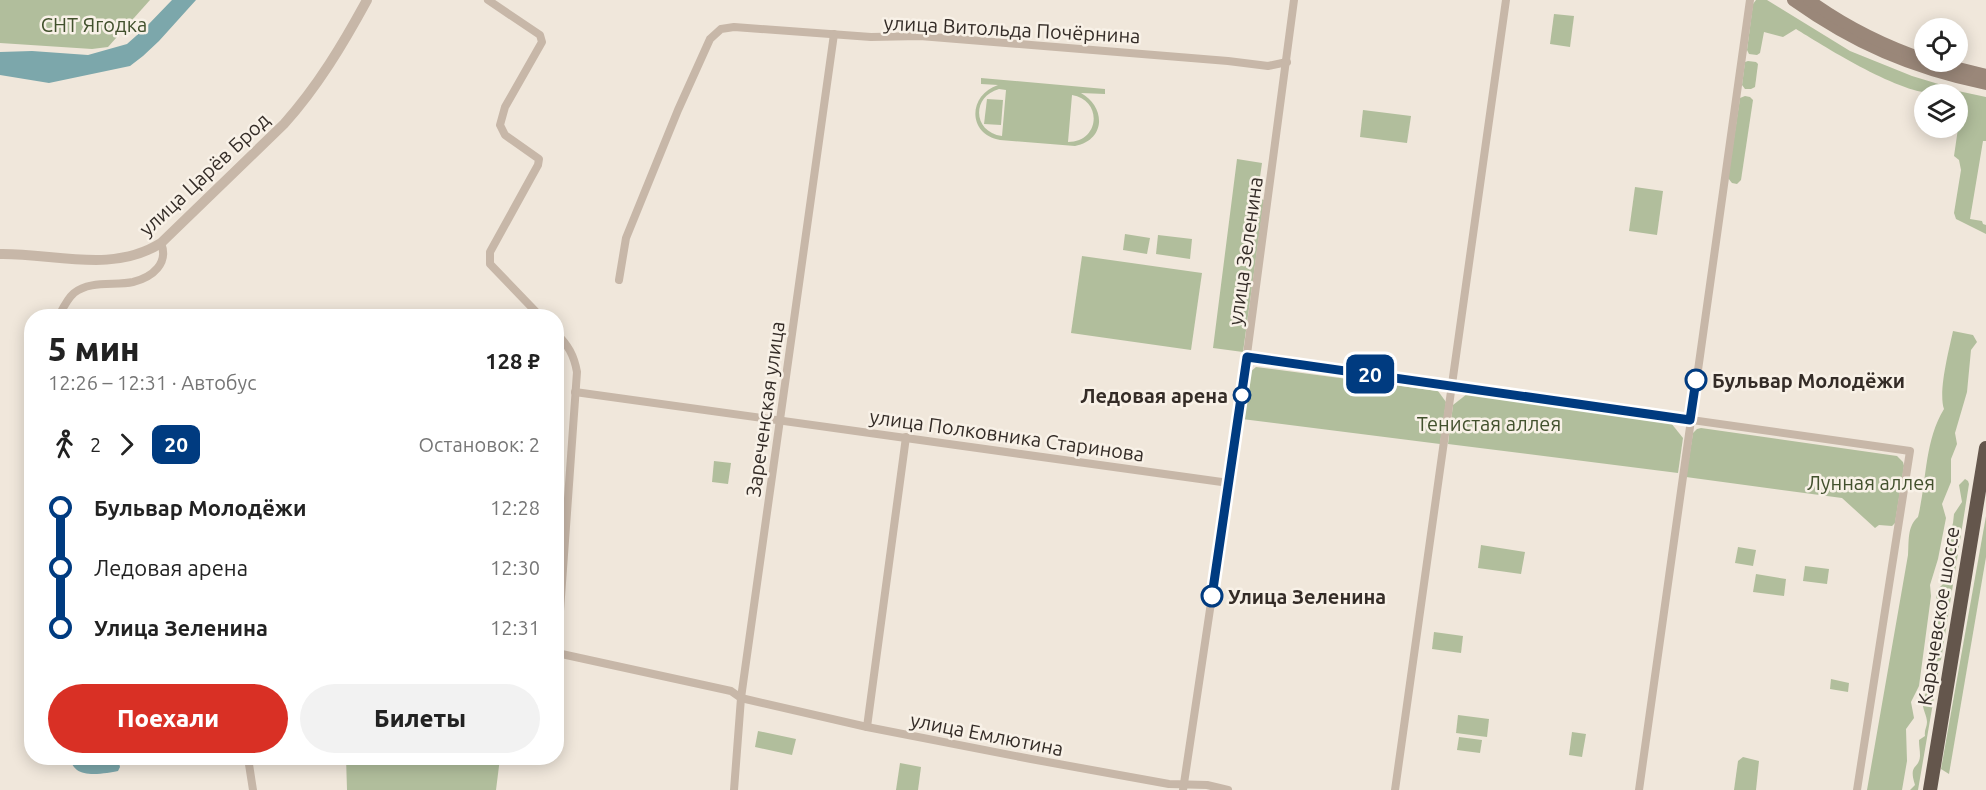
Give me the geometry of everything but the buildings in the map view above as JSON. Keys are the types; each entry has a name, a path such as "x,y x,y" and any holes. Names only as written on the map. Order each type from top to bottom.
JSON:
{"highway":[{"name":"Карачевское шоссе","path":"1930,790 1986,448"}],"main road":[{"path":"1792,0 1841,32 1880,51 1922,67 1986,84"},
{"path":"1809,0 1846,24 1914,55"},
{"path":"1968,70 1986,75"}],"street":[{"name":"улица Царёв Брод","path":"0,254 106,260 141,254 161,243 303,104 326,71 367,0"},
{"path":"488,0 540,35 542,42 505,108 500,125 506,135 539,159 538,165 490,252 490,264 533,309"},
{"name":"улица Зеленина","path":"1184,787 1247,357 1294,0"},
{"path":"1395,790 1506,0"},
{"path":"1639,790 1750,0"},
{"name":"улица Витольда Почёрнина","path":"619,280 626,238 703,53 710,39 721,29 734,27 871,37 920,36 1268,66 1287,62"},
{"name":"Зареченская улица","path":"734,790 741,698 834,34"},
{"path":"63,309 74,293 82,288 135,282 155,272 162,263 164,255 161,243"},
{"path":"564,341 574,358 577,372 575,392"},
{"path":"1247,357 1911,451 1857,790"},
{"name":"улица Полковника Старинова","path":"575,392 1229,483"},
{"name":"улица Емлютина","path":"564,543 575,392"},
{"path":"867,727 906,437"},
{"name":"улица Емлютина","path":"564,655 731,691 741,698 867,727 1184,787 1207,785 1228,790"},
{"path":"249,765 253,790"}],"green space":[{"name":"СНТ Ягодка","path":"0,0 150,0 108,47 92,49 0,43"},
{"path":"1756,0 1767,0 1850,51 1938,84 1914,84 1914,89 1891,82 1796,29 1783,37 1764,32 1760,53 1749,54 1747,50 1753,4"},
{"path":"1554,14 1574,16 1570,47 1550,44"},
{"path":"1745,62 1758,64 1755,87 1745,89 1742,85"},
{"path":"981,78 1105,89 1105,94 1081,93 1095,106 1099,122 1097,130 1093,137 1085,143 1075,146 1000,140 989,136 977,123 975,114 981,97 998,85 981,84","holes":["999,89 1006,90 1002,136 985,128 979,114 984,99","1072,95 1082,98 1089,104 1094,120 1092,128 1086,135 1079,140 1068,142"]},
{"path":"1968,93 1986,97 1986,141 1983,141 1970,219 1982,221 1986,225 1986,234 1956,219 1954,213 1961,170 1959,160 1954,156 1957,138 1968,138"},
{"path":"1745,96 1753,100 1741,180 1737,184 1732,183 1728,178 1740,98"},
{"path":"987,99 1003,100 1001,125 984,124"},
{"path":"1363,110 1411,116 1407,143 1360,137"},
{"path":"1237,159 1262,163 1257,198 1264,200 1243,352 1213,348"},
{"path":"1635,187 1663,191 1657,235 1629,231"},
{"path":"1125,234 1150,238 1147,254 1123,250"},
{"path":"1158,235 1192,239 1190,259 1156,254"},
{"path":"1082,256 1202,273 1191,350 1071,333"},
{"path":"1953,331 1973,335 1977,342 1971,350 1967,392 1955,433 1957,444 1951,459 1951,482 1942,504 1946,518 1930,585 1931,596 1919,686 1911,702 1914,718 1906,729 1907,761 1902,790 1867,790 1908,555 1909,534 1918,517 1929,448 1944,409 1943,382"},
{"path":"1256,367 1438,391 1446,402 1440,444 1242,419 1248,377"},
{"name":"Тенистая аллея","path":"1467,394 1671,423 1683,438 1678,473 1448,444 1453,405"},
{"name":"Лунная аллея","path":"1701,428 1897,456 1904,466 1895,523 1892,526 1879,525 1875,528 1842,498 1686,477 1693,433"},
{"path":"714,461 731,463 728,484 712,482"},
{"path":"1965,479 1969,484 1941,660 1936,662 1932,658 1941,608 1936,591 1949,578 1951,570 1945,550 1954,514 1962,502 1959,485"},
{"path":"1986,516 1986,557 1949,774 1941,769"},
{"path":"1481,545 1525,552 1521,574 1478,568"},
{"path":"1738,547 1756,550 1753,566 1735,563"},
{"path":"1805,566 1829,569 1827,584 1803,581"},
{"path":"1756,574 1786,579 1784,596 1753,592"},
{"path":"1434,632 1463,636 1461,653 1432,649"},
{"path":"1938,667 1918,790 1910,790 1915,785 1913,770 1920,756 1919,740 1925,736 1927,724 1923,702 1933,670"},
{"path":"1831,679 1849,683 1848,692 1830,689"},
{"path":"1458,715 1489,719 1487,737 1456,733"},
{"path":"758,731 796,739 792,755 755,747"},
{"path":"1572,732 1586,734 1582,757 1569,755"},
{"path":"1459,737 1482,740 1480,753 1457,750"},
{"path":"1743,757 1759,761 1756,790 1734,790 1738,761"},
{"path":"900,763 921,767 918,790 896,790"},
{"path":"346,765 499,765 496,790 347,790"}],"water":[{"path":"172,0 196,0 159,41 130,66 49,83 0,75 0,52 32,51 88,55 127,44"},
{"path":"73,765 120,765 120,767 118,771 97,774 76,769"}],"bus line":[{"name":"20","path":"1212,596 1247,357 1690,420 1696,380"}],"place":[{"name":"Бульвар Молодёжи","path":"1696,380"},
{"name":"Ледовая арена","path":"1242,395"},
{"name":"Улица Зеленина","path":"1212,596"}]}
